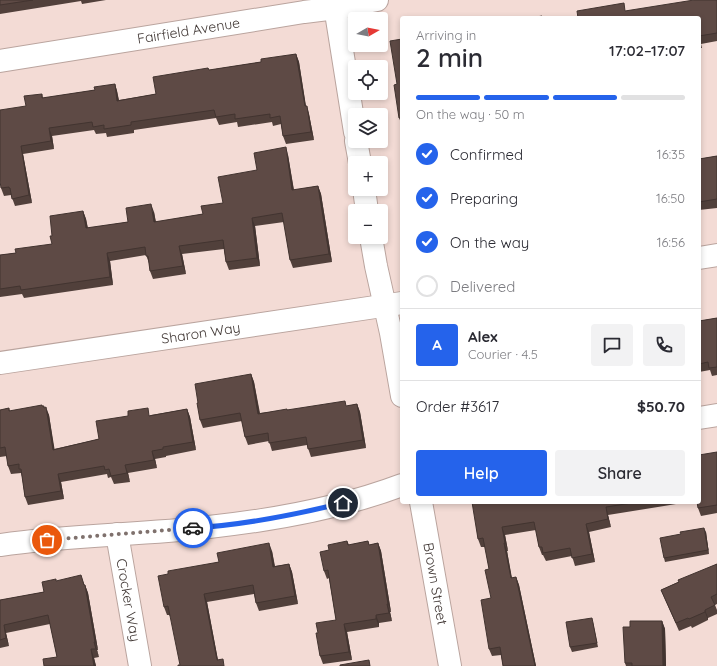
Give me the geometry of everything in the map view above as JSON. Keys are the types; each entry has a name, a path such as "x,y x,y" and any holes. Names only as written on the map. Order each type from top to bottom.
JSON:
{"street":[{"name":"Fairfield Avenue","path":"0,61 304,12 335,4 377,0"},
{"path":"335,4 351,108"},
{"path":"372,244 376,266 393,304 391,333 400,385"},
{"path":"701,258 717,255"},
{"name":"Sharon Way","path":"0,363 393,304"},
{"path":"701,418 717,415"},
{"path":"0,545 63,538 209,527 254,521 303,513 388,491 400,486"},
{"name":"Brown Street","path":"421,504 450,666"},
{"name":"Crocker Way","path":"117,534 140,666"}],"building":[{"path":"0,0 33,0 0,5"},
{"path":"694,0 717,0 717,33 701,36 701,16 578,16 577,11 624,3 625,11"},
{"path":"400,39 399,118 394,85 397,84 390,41"},
{"path":"296,54 311,132 283,136 280,116 270,118 270,114 235,119 235,114 216,117 214,110 131,122 131,125 104,129 104,125 93,127 92,122 49,128 51,141 21,146 29,195 12,199 9,187 1,188 0,110 26,106 24,96 42,94 42,98 95,90 94,87 115,84 117,101 156,94 153,77 208,68 209,70 261,62 261,59"},
{"path":"286,147 292,190 318,186 329,254 290,260 282,213 252,218 257,258 226,262 223,240 179,246 183,266 150,271 145,247 107,253 110,277 21,290 20,286 0,289 0,255 16,253 15,249 52,244 50,236 52,236 50,216 83,211 86,228 128,222 126,208 151,204 154,222 203,214 201,206 223,203 218,177 257,170 254,153"},
{"path":"717,156 717,199 701,202 701,159"},
{"path":"717,318 717,367 709,368 708,362 701,364 701,321"},
{"path":"251,374 258,414 345,401 346,406 357,404 363,440 308,449 306,437 269,443 268,433 245,437 240,413 200,420 195,384"},
{"path":"42,405 44,408 46,407 53,450 99,439 96,421 128,416 128,411 148,408 149,416 187,409 193,442 163,447 163,449 152,451 154,460 125,465 127,473 111,476 109,469 105,470 104,466 58,474 61,491 25,497 19,464 8,466 5,447 0,448 0,410 9,408 9,411"},
{"path":"717,452 717,505 698,508 697,504 701,504 701,455"},
{"path":"472,504 625,504 606,507 608,519 586,524 592,554 572,558 570,548 543,553 542,547 539,547 534,522 502,527 511,578 516,577 535,666 503,666 500,647 489,649 481,600 491,598 485,570 489,569 483,538 478,539"},
{"path":"704,528 708,550 664,558 660,538 681,534 680,532"},
{"path":"347,541 348,545 368,541 369,545 378,543 389,613 376,615 376,619 344,624 349,652 320,656 316,633 318,633 316,623 336,620 328,570 324,571 320,552 329,550 328,545"},
{"path":"269,543 273,567 289,564 295,596 256,603 253,585 204,594 217,660 223,659 224,666 178,666 180,665 168,606 164,607 158,576 168,574 168,571 219,562 217,553"},
{"path":"717,564 717,594 711,597 715,605 705,610 705,612 676,623 661,590 679,582 678,580"},
{"path":"81,575 85,585 96,649 91,649 94,666 44,666 43,659 57,657 48,615 4,625 6,638 0,640 0,600 44,592 42,582 56,579 56,581"},
{"path":"592,618 597,643 570,647 566,622"},
{"path":"630,621 662,621 663,666 632,666 632,663 625,663 623,627 630,627"},
{"path":"369,660 370,666 340,666 340,665"}],"way so far":[{"path":"47,540 193,528"}],"route":[{"path":"193,528 254,521 303,513 343,503"}]}
